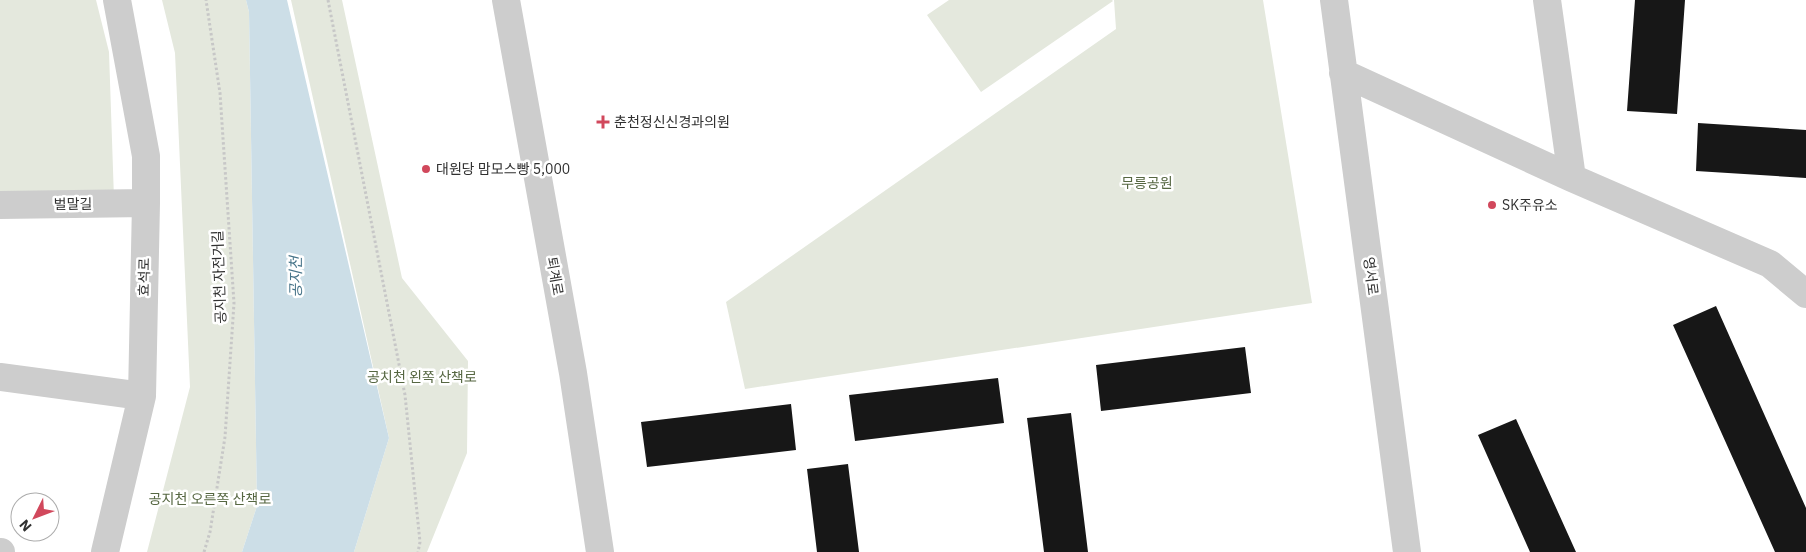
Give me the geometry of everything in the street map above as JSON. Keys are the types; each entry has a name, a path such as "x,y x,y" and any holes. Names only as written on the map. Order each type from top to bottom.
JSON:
{"street":[{"name":"효석로","path":"105,552 142,396 146,156 117,0"},
{"name":"퇴계로","path":"506,0 573,373 598,550"},
{"name":"영서로","path":"1334,0 1406,552"},
{"path":"1547,0 1572,178"},
{"path":"1344,73 1572,178 1770,264 1806,294"},
{"name":"벌말길","path":"0,205 146,203"},
{"path":"0,377 142,396"}],"path":[{"name":"공지천 자전거길","path":"204,552 210,532 225,437 234,303 220,93 206,0"},
{"path":"328,0 405,395 420,542 418,552"}],"green space":[{"path":"0,0 96,0 109,52 114,199 0,194"},
{"name":"공지천 오른쪽 산책로","path":"162,0 246,0 249,12 257,506 242,552 147,552 190,387 175,53"},
{"name":"공치천 왼쪽 산책로","path":"291,0 342,0 402,278 468,361 467,453 427,552 354,552 389,438"},
{"path":"949,0 1113,1 981,92 927,15"},
{"name":"무릉공원","path":"1114,0 1263,0 1312,303 745,389 726,302 1116,29"}],"water":[{"name":"공지천","path":"246,0 287,0 389,438 354,552 242,552 257,506 249,12"}],"building":[{"path":"1635,0 1685,0 1677,114 1627,111"},
{"path":"1698,123 1806,130 1806,178 1696,171"},
{"path":"1716,306 1806,508 1806,552 1775,552 1673,325"},
{"path":"1245,347 1251,393 1101,411 1096,365"},
{"path":"998,378 1004,423 855,441 849,395"},
{"path":"791,404 796,450 647,467 641,422"},
{"path":"1071,413 1088,552 1044,552 1027,418"},
{"path":"1516,419 1576,552 1530,552 1478,435"},
{"path":"848,464 859,552 817,552 807,469"}],"place":[{"name":"춘천정신신경과의원","path":"603,122"},
{"name":"대원당 맘모스빵 5,000","path":"426,169"},
{"name":"SK주유소","path":"1492,205"}]}
